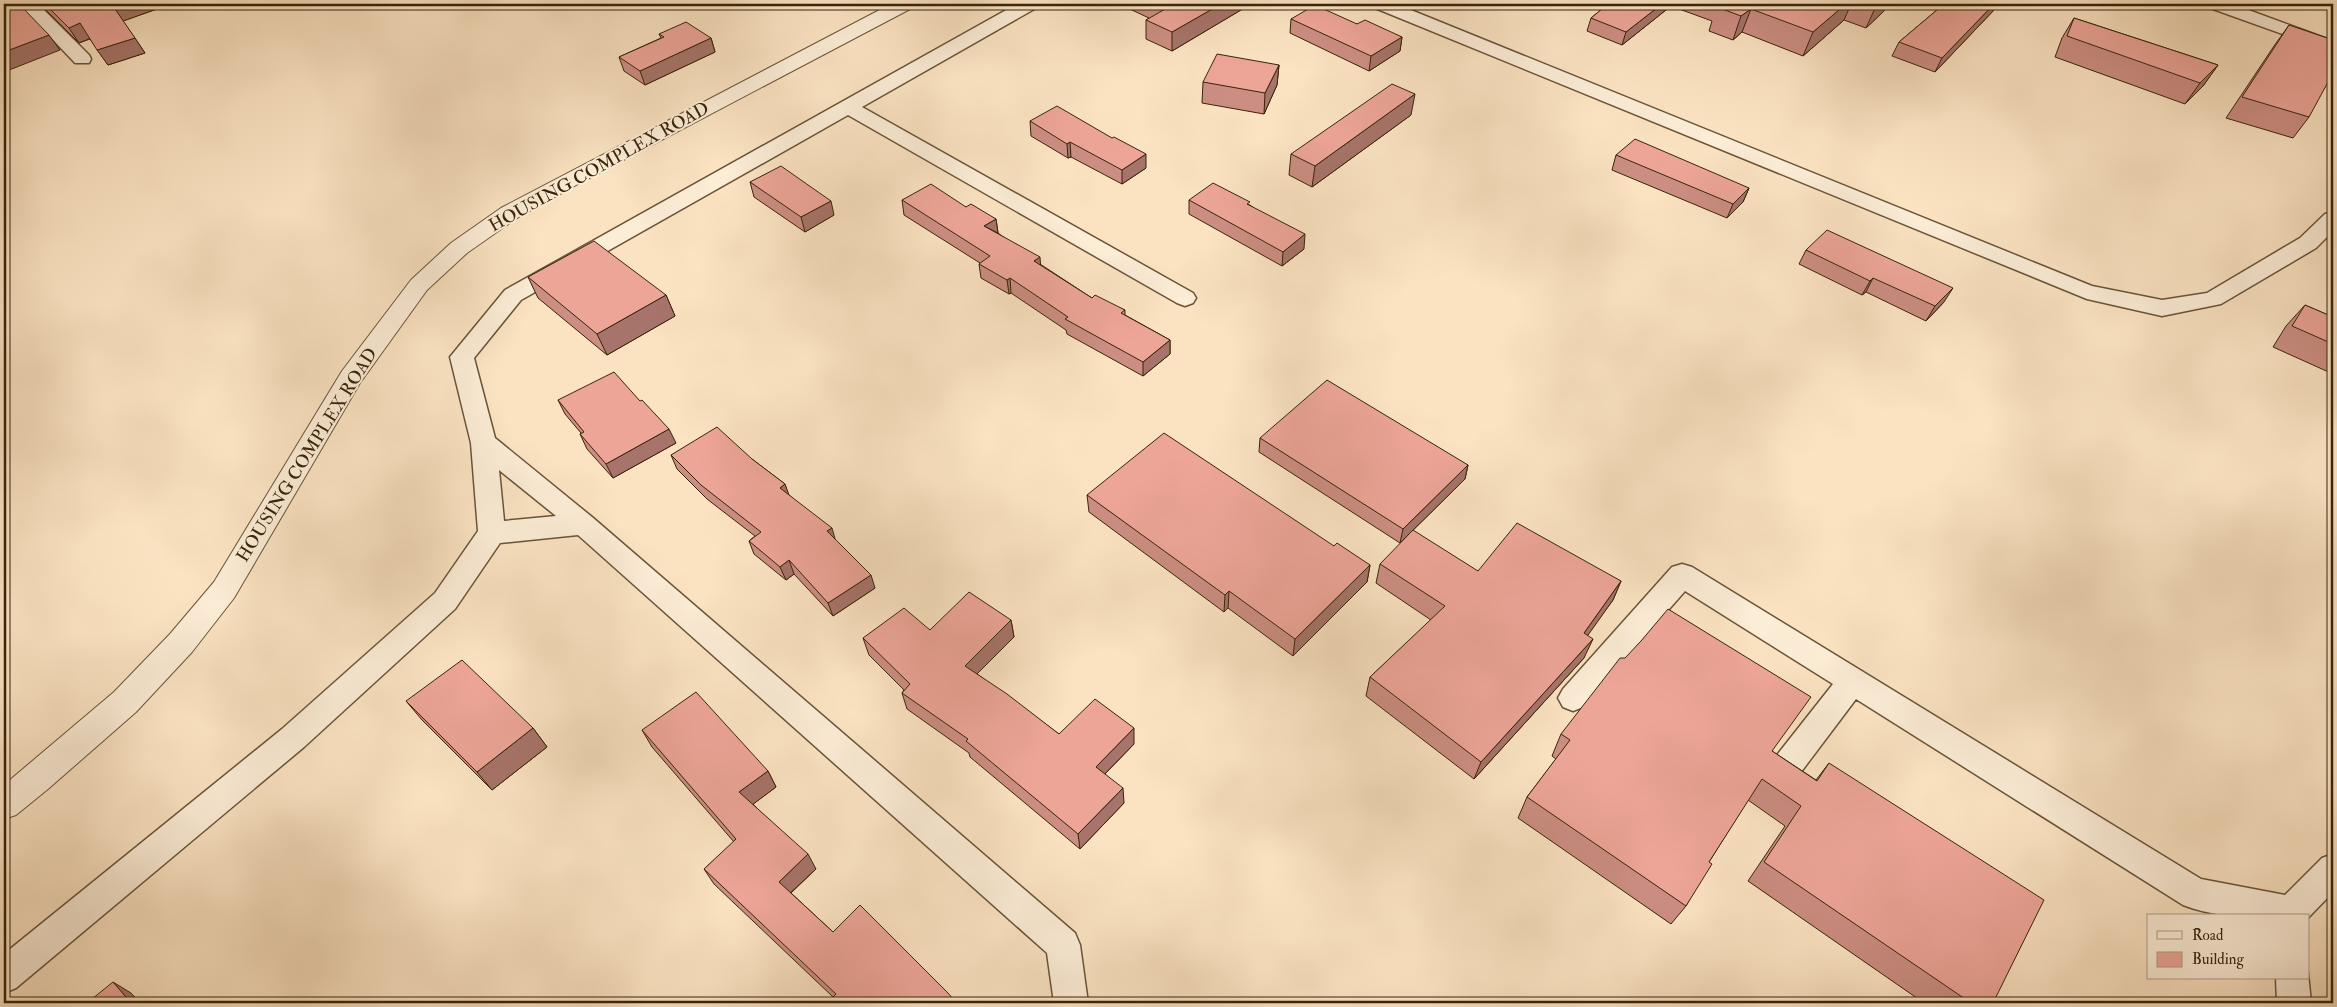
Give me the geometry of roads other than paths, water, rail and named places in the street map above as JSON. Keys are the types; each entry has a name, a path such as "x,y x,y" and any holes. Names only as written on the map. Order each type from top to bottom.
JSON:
{"street":[{"path":"28,4 82,59"},
{"name":"HOUSING COMPLEX ROAD","path":"4,804 36,779 125,702 181,643 224,590 350,377 419,285 459,248 509,213 570,179 903,4"},
{"path":"4,976 293,738 445,600 492,533 484,442 462,357 513,295 1030,4"},
{"path":"1381,4 2087,292 2162,308 2213,299 2308,242 2333,219"},
{"path":"2216,4 2333,47"},
{"path":"848,106 1185,298"},
{"path":"484,442 583,524 1063,945 1071,1003"},
{"path":"492,533 583,524"},
{"path":"1573,698 1682,576 2195,894 2291,914 2333,869"},
{"path":"1784,770 1852,681"},
{"path":"2293,980 2294,1003"}]}
